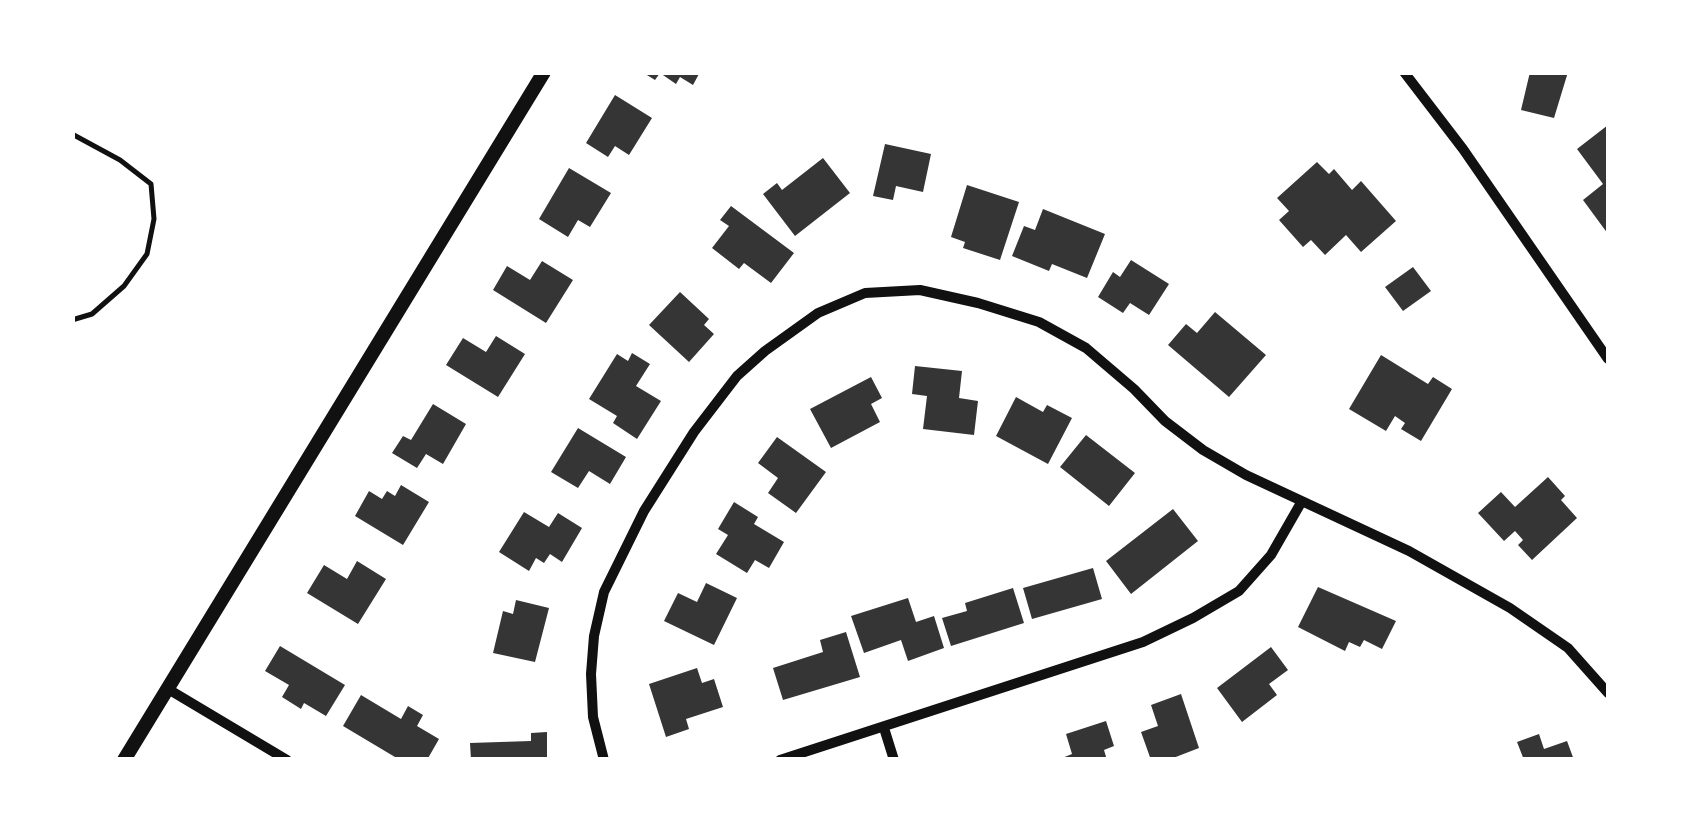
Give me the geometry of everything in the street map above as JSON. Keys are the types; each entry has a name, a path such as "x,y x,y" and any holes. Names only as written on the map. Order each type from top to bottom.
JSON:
{"street":[{"path":"124,760 544,72"},
{"path":"1404,72 1463,149 1608,359"},
{"path":"604,760 593,718 594,636 604,592 644,512 694,432 737,376 765,350 818,313 865,292 920,290 1039,322 1086,348 1165,421 1203,450 1246,476 1409,552 1510,608 1568,648 1608,693"},
{"path":"780,760 1142,642 1194,618 1240,590 1271,555 1302,501"},
{"path":"168,689 286,760"},
{"path":"884,728 894,760"}],"lane":[{"path":"72,134 120,160 151,184 154,219 148,254 124,286 92,314 72,320"}],"building":[{"path":"642,72 700,72 693,85 680,77 676,84 660,73 655,80"},
{"path":"1530,72 1568,72 1554,118 1521,110"},
{"path":"615,95 652,118 629,155 615,146 608,157 586,143"},
{"path":"1608,125 1608,234 1583,200 1603,184 1577,149"},
{"path":"885,144 931,154 923,192 896,186 893,200 873,196"},
{"path":"823,158 850,193 795,236 763,194 777,183 782,190"},
{"path":"1317,162 1329,174 1334,169 1352,190 1361,181 1396,221 1361,252 1346,235 1325,255 1311,240 1303,247 1279,220 1289,211 1277,198"},
{"path":"569,168 611,193 590,227 578,220 568,237 539,219"},
{"path":"967,185 1019,202 1000,260 963,248 965,242 951,237"},
{"path":"731,206 794,253 771,283 744,263 739,269 712,248 729,226 720,220"},
{"path":"1043,209 1105,234 1087,278 1052,264 1049,271 1012,256 1024,226 1035,230"},
{"path":"1131,260 1169,284 1149,315 1130,303 1123,313 1098,297 1113,272 1120,277"},
{"path":"542,261 573,280 546,323 493,290 507,266 530,280"},
{"path":"1413,267 1431,291 1403,311 1385,287"},
{"path":"680,292 709,319 704,325 714,334 689,362 649,325"},
{"path":"1215,312 1266,355 1229,397 1168,345 1186,324 1197,333"},
{"path":"496,336 525,354 498,397 446,365 463,338 486,352"},
{"path":"632,353 650,364 636,386 661,401 637,439 613,423 617,416 589,399 617,354 628,361"},
{"path":"1381,355 1428,384 1433,377 1452,389 1421,441 1401,429 1405,423 1395,416 1386,431 1349,409"},
{"path":"915,366 962,371 959,398 978,401 974,435 923,429 927,396 912,394"},
{"path":"871,377 882,398 871,404 880,422 831,448 810,409"},
{"path":"1016,397 1043,412 1047,405 1072,418 1048,464 996,436"},
{"path":"433,404 466,424 443,464 426,454 417,468 392,453 403,436 411,440"},
{"path":"578,428 626,457 610,484 589,471 578,488 551,472"},
{"path":"1086,435 1135,473 1109,506 1060,467"},
{"path":"777,437 826,472 796,513 768,493 778,478 758,463"},
{"path":"1548,477 1577,518 1532,560 1518,545 1523,540 1515,531 1504,541 1478,513 1501,492 1515,507"},
{"path":"401,485 429,502 403,545 355,516 369,491 382,499 387,491 395,496"},
{"path":"734,502 758,517 754,524 784,542 769,568 755,560 747,573 716,554 728,535 718,529"},
{"path":"1173,509 1198,541 1131,594 1106,561"},
{"path":"524,512 549,527 558,513 582,528 562,562 550,554 544,563 536,558 529,571 499,552"},
{"path":"357,561 386,579 358,624 307,593 324,565 347,579"},
{"path":"1093,568 1102,599 1032,619 1023,588"},
{"path":"706,583 737,598 714,645 664,621 678,593 697,602"},
{"path":"1318,587 1396,621 1382,649 1364,640 1360,647 1349,642 1345,651 1298,627"},
{"path":"1013,588 1024,623 951,646 942,618 967,611 965,603"},
{"path":"908,598 916,622 934,616 944,648 908,661 901,640 864,653 851,616"},
{"path":"516,600 549,608 535,662 493,653 503,611 513,614"},
{"path":"846,632 860,677 783,700 773,668 823,652 820,640"},
{"path":"280,646 345,685 326,716 304,703 301,709 282,697 289,685 265,671"},
{"path":"1271,647 1288,670 1269,684 1277,695 1242,722 1217,688"},
{"path":"697,668 702,683 714,679 723,707 686,719 689,729 666,737 649,684"},
{"path":"1181,694 1199,748 1168,760 1151,760 1141,732 1158,726 1151,705"},
{"path":"361,695 401,719 408,706 423,715 417,726 439,739 427,760 400,760 343,726"},
{"path":"1106,721 1114,746 1104,750 1107,760 1057,760 1072,754 1066,734"},
{"path":"547,732 547,760 471,760 470,743 531,741 531,733"},
{"path":"1539,734 1544,749 1567,741 1574,760 1524,760 1517,742"}]}
